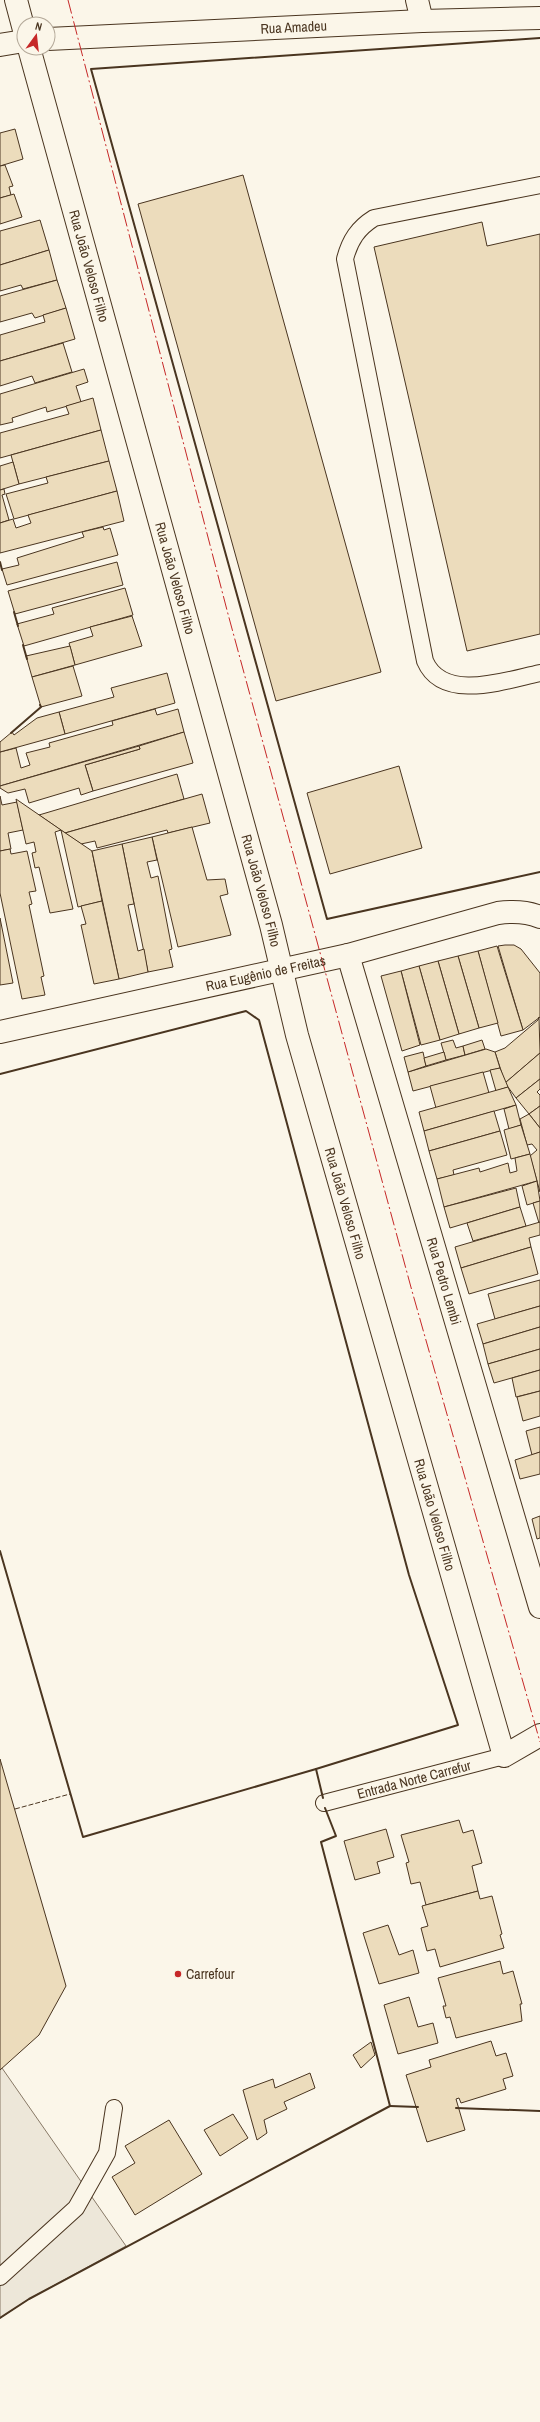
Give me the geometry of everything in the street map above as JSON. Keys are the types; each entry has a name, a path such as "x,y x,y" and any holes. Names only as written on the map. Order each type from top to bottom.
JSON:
{"street":[{"path":"16,0 20,16"},
{"path":"417,0 422,21"},
{"name":"Rua Amadeu","path":"56,39 422,21 540,18"},
{"path":"0,45 16,42"},
{"name":"Rua João Veloso Filho","path":"31,56 282,970 297,1035 504,1756"},
{"name":"Rua Eugênio de Freitas","path":"0,1032 348,955 498,913 513,911 535,915"},
{"name":"Rua Pedro Lembi","path":"348,955 540,1607"},
{"path":"504,1756 540,1735"}],"lane":[{"path":"540,185 374,218 364,225 354,236 345,259 417,622 429,671 448,682 462,686 473,686 540,673"},
{"name":"Entrada Norte Carrefur","path":"324,1803 504,1756"},
{"path":"0,2277 76,2208 107,2153 114,2108"}],"shaded area":[{"path":"2,2068 126,2246 29,2299 0,2318 0,2070"}],"building":[{"path":"15,129 23,159 0,166 0,133"},
{"path":"5,165 13,186 9,187 11,195 0,198 0,166"},
{"path":"243,175 381,672 276,701 138,204"},
{"path":"14,194 22,217 0,224 0,198"},
{"path":"40,220 49,250 0,265 0,231"},
{"path":"482,222 487,246 540,234 540,634 467,651 374,247"},
{"path":"49,250 57,280 23,289 21,285 0,291 0,265"},
{"path":"57,280 66,308 35,318 32,313 0,322 0,296"},
{"path":"66,308 75,339 0,361 0,335 45,322 43,315"},
{"path":"63,343 72,372 35,383 32,376 0,386 0,361"},
{"path":"84,369 88,382 76,386 81,402 47,412 46,407 12,418 13,422 0,425 0,394"},
{"path":"93,398 101,430 0,458 0,433 69,414 66,406"},
{"path":"101,430 109,461 19,484 11,455"},
{"path":"109,461 117,491 14,519 6,494 48,483 46,477"},
{"path":"13,462 19,484 0,490 0,466"},
{"path":"4,489 5,494 2,495 9,520 0,523 0,490"},
{"path":"117,491 124,521 0,553 0,523 13,519 16,528 31,523 28,515"},
{"path":"103,527 104,530 110,528 118,555 7,585 2,569 19,565 17,558 84,537 82,532"},
{"path":"117,562 123,585 15,614 8,591"},
{"path":"125,588 133,615 24,646 17,624 54,614 52,608"},
{"path":"132,616 142,646 75,665 69,643 93,636 90,627"},
{"path":"70,646 75,665 32,677 26,656"},
{"path":"73,666 82,696 41,707 32,677"},
{"path":"167,673 175,703 65,734 59,712 114,697 111,688"},
{"path":"155,709 157,715 178,709 184,732 0,786 0,752 16,748 21,768 30,765 26,753 50,747 49,743 113,725 112,721"},
{"path":"59,712 65,734 0,752 0,742 12,732 14,735 37,718"},
{"path":"184,732 193,763 93,791 85,765 140,749 139,746"},
{"path":"139,746 140,749 85,765 93,791 81,795 79,788 29,803 25,789 8,793 0,788 0,786"},
{"path":"399,766 422,848 330,874 307,793"},
{"path":"177,774 184,799 65,833 39,815"},
{"path":"202,794 210,823 168,833 167,830 97,848 95,841 81,844 65,833"},
{"path":"0,796 2,805 17,802 23,830 8,833 11,849 0,851"},
{"path":"16,799 61,830 55,832 73,909 50,913 39,867 35,868 32,853 36,852 34,842 26,844"},
{"path":"192,827 207,880 225,879 228,894 220,896 231,935 178,947 152,837"},
{"path":"61,830 92,851 102,901 78,907"},
{"path":"152,837 157,860 147,862 151,878 158,876 172,949 169,950 173,967 148,972 122,844"},
{"path":"122,844 134,904 128,905 138,951 144,949 148,972 119,979 92,851"},
{"path":"10,849 11,854 27,851 36,891 29,892 32,904 29,905 44,976 41,977 45,995 22,999 0,893 0,851"},
{"path":"102,901 119,979 94,984 81,925 86,924 81,906"},
{"path":"0,918 13,983 0,985"},
{"path":"514,945 521,949 540,973 540,1017 523,1030 498,946"},
{"path":"497,946 523,1030 501,1036 478,951"},
{"path":"478,951 498,1023 479,1028 458,956"},
{"path":"458,956 479,1028 459,1034 438,961"},
{"path":"438,961 459,1034 440,1040 419,966"},
{"path":"419,966 440,1040 421,1045 401,971"},
{"path":"401,971 420,1045 402,1051 381,976"},
{"path":"539,1017 540,1053 505,1083 495,1052 505,1048 538,1020"},
{"path":"453,1040 456,1048 463,1046 465,1055 446,1060 441,1043"},
{"path":"482,1040 485,1049 465,1055 463,1046"},
{"path":"486,1049 495,1052 500,1068 413,1091 408,1072"},
{"path":"423,1052 426,1066 408,1072 404,1057"},
{"path":"444,1052 446,1060 426,1066 424,1058"},
{"path":"540,1053 540,1079 516,1098 505,1083"},
{"path":"500,1068 508,1087 496,1091 490,1070"},
{"path":"483,1072 489,1093 436,1108 430,1086"},
{"path":"540,1079 540,1089 537,1092 540,1095 540,1106 529,1114 516,1098"},
{"path":"508,1087 516,1105 424,1131 419,1112"},
{"path":"516,1105 521,1125 509,1129 504,1109"},
{"path":"540,1106 540,1128 529,1114"},
{"path":"494,1111 500,1131 429,1151 424,1131"},
{"path":"529,1114 540,1128 540,1192 530,1156 537,1150 532,1144 527,1145 520,1119"},
{"path":"521,1125 530,1154 511,1159 504,1130"},
{"path":"500,1131 507,1155 453,1170 454,1175 437,1179 429,1151"},
{"path":"530,1154 537,1181 444,1207 437,1179 479,1168 480,1172 508,1163 510,1173 517,1171 515,1158"},
{"path":"537,1181 540,1201 527,1205 522,1186"},
{"path":"516,1188 520,1207 450,1228 444,1207"},
{"path":"540,1201 540,1222 539,1223 533,1203"},
{"path":"520,1207 526,1226 473,1241 467,1223"},
{"path":"540,1222 540,1235 529,1238 531,1247 461,1268 455,1247"},
{"path":"531,1247 538,1274 469,1294 461,1268"},
{"path":"540,1280 540,1306 495,1319 488,1294"},
{"path":"540,1306 540,1327 483,1344 477,1324"},
{"path":"540,1327 540,1349 488,1364 483,1344"},
{"path":"540,1349 540,1370 494,1383 488,1364"},
{"path":"540,1370 540,1391 516,1397 512,1378"},
{"path":"540,1391 540,1416 523,1421 517,1397"},
{"path":"540,1427 540,1452 532,1455 526,1431"},
{"path":"540,1452 540,1474 520,1479 515,1460"},
{"path":"540,1516 540,1538 537,1539 532,1519"},
{"path":"0,1759 66,1986 39,2035 0,2070"},
{"path":"459,1820 463,1833 473,1830 482,1863 472,1866 478,1891 426,1905 420,1882 411,1884 406,1863 409,1862 401,1835"},
{"path":"386,1829 394,1857 377,1862 380,1873 355,1880 344,1841"},
{"path":"478,1891 480,1899 492,1896 504,1948 440,1967 435,1949 427,1951 421,1928 428,1926 422,1906"},
{"path":"388,1925 399,1955 413,1950 419,1973 379,1984 363,1933"},
{"path":"500,1961 503,1974 513,1971 522,2004 520,2004 522,2021 456,2038 450,2017 446,2018 443,2006 446,2006 438,1978"},
{"path":"409,1997 418,2027 433,2023 438,2043 398,2054 384,2005"},
{"path":"491,2041 496,2056 506,2053 513,2076 503,2079 506,2089 461,2103 459,2098 456,2099 465,2130 427,2142 406,2075 431,2067 429,2060"},
{"path":"371,2042 375,2055 361,2068 353,2055"},
{"path":"310,2073 315,2088 284,2102 287,2109 264,2120 267,2133 257,2140 243,2090 273,2079 275,2088"},
{"path":"233,2114 248,2138 220,2156 204,2130"},
{"path":"169,2120 202,2174 135,2215 112,2177 135,2163 125,2146"}],"fence":[{"path":"15,1809 70,1794"}],"wall":[{"path":"540,38 91,69 327,919 540,872"},
{"path":"0,562 2,570"},
{"path":"14,612 18,626"},
{"path":"23,645 27,659"},
{"path":"11,733 41,707 40,705"},
{"path":"0,1074 246,1011 259,1020 409,1575 458,1725 316,1769 83,1837 0,1551"},
{"path":"316,1769 323,1798"},
{"path":"0,2318 29,2299 390,2106 321,1842 336,1836 325,1808"},
{"path":"390,2106 418,2107"},
{"path":"456,2108 540,2111"}],"power":[{"path":"68,0 228,614 412,1291 540,1742"}],"place":[{"name":"Carrefour","path":"178,1974"}]}
